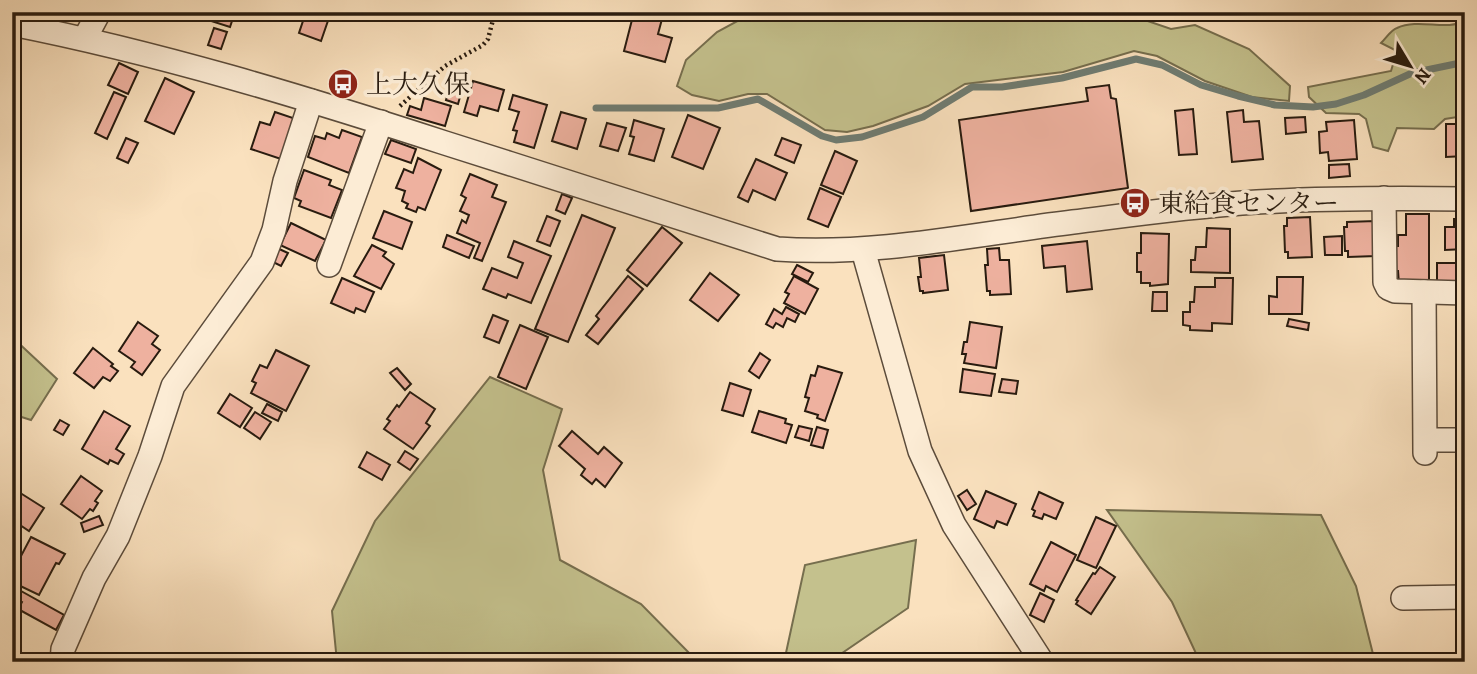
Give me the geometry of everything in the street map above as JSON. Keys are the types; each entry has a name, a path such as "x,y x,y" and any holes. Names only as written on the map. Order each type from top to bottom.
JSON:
{"street":[{"path":"85,38 99,12"},
{"path":"12,24 85,38 155,56 311,101 778,249 863,250 1241,203 1384,198 1465,199"},
{"path":"62,662 63,649 94,578 118,536 173,386 262,262 274,230 285,181 311,101"},
{"path":"329,265 385,123"},
{"path":"1384,198 1385,282 1388,288 1395,291 1465,293"},
{"path":"863,250 920,451 954,525 1042,662"},
{"path":"1424,292 1425,446 1465,440"},
{"path":"1403,598 1465,597"}],"path":[{"path":"385,123 436,73 483,46 488,40 495,12"}],"shaded area":[{"path":"754,12 1057,12 1068,18 1136,17 1171,29 1195,25 1249,49 1290,86 1289,101 1252,97 1205,81 1157,56 1134,51 1063,72 965,84 928,106 873,126 847,132 825,130 767,94 748,94 719,101 692,95 677,86 686,60 717,32"},
{"path":"1465,21 1464,116 1445,119 1434,129 1397,128 1388,151 1373,147 1366,119 1359,114 1326,113 1309,97 1308,87 1391,71 1397,51 1381,43 1395,29 1405,25 1449,25"},
{"path":"12,337 57,379 31,420 12,414"},
{"path":"490,377 562,409 543,470 560,560 641,604 698,662 337,662 332,611 375,521"},
{"path":"1107,510 1321,515 1356,586 1375,662 1200,662 1172,602"},
{"path":"916,540 908,608 829,662 784,662 805,565"}],"building":[{"path":"235,12 230,27 189,14"},
{"path":"306,12 331,12 321,41 299,33"},
{"path":"634,12 662,19 658,34 672,38 665,62 624,51"},
{"path":"214,28 227,32 221,49 208,45"},
{"path":"119,63 138,72 128,94 108,85"},
{"path":"165,78 194,92 174,134 145,121"},
{"path":"452,79 464,83 458,104 446,100"},
{"path":"473,81 504,90 498,111 480,106 477,116 464,112"},
{"path":"1109,85 1111,98 1116,99 1128,188 971,211 959,120 1088,101 1086,88"},
{"path":"114,92 126,97 107,139 95,133"},
{"path":"513,95 547,105 534,148 514,142 517,131 513,130 519,112 509,109"},
{"path":"424,98 451,106 445,126 407,115 410,106 421,110"},
{"path":"1193,109 1197,154 1179,155 1175,111"},
{"path":"1243,110 1244,122 1259,121 1263,159 1232,162 1227,112"},
{"path":"275,112 296,119 281,159 251,149 260,122 270,125"},
{"path":"561,112 586,119 577,149 552,141"},
{"path":"688,115 720,128 703,169 672,157"},
{"path":"1305,117 1306,132 1286,134 1285,118"},
{"path":"634,120 664,129 654,161 629,154 634,137 630,136"},
{"path":"1354,120 1357,159 1329,161 1328,152 1320,153 1319,132 1327,131 1326,122"},
{"path":"607,123 626,128 618,151 600,146"},
{"path":"1446,124 1465,124 1465,156 1446,157"},
{"path":"342,130 362,137 349,173 308,157 315,136 325,139 327,133 339,138"},
{"path":"126,138 138,143 128,163 117,158"},
{"path":"782,138 801,145 794,163 775,155"},
{"path":"391,140 416,149 411,163 385,154"},
{"path":"835,151 857,161 843,194 821,185"},
{"path":"418,158 441,170 425,210 418,207 416,212 406,208 408,204 402,201 405,191 396,188 404,169 413,173"},
{"path":"756,159 787,173 775,200 753,190 748,202 738,197"},
{"path":"1349,164 1350,176 1329,178 1329,165"},
{"path":"304,170 331,180 329,185 342,190 331,218 299,206 301,201 294,198"},
{"path":"470,174 497,185 492,197 506,202 482,261 474,258 480,243 457,233 462,220 466,223 469,215 460,211 466,198 461,195"},
{"path":"820,188 841,197 828,227 808,219"},
{"path":"562,194 572,198 565,214 556,210"},
{"path":"384,211 412,222 402,249 373,238"},
{"path":"1406,214 1429,214 1429,283 1399,284 1398,271 1395,271 1395,246 1398,246 1398,235 1406,235"},
{"path":"582,215 615,228 568,342 535,329"},
{"path":"547,216 560,221 550,246 537,241"},
{"path":"1310,217 1312,257 1288,258 1288,252 1285,252 1284,226 1287,226 1287,218"},
{"path":"1454,219 1465,219 1465,249 1445,250 1445,227 1454,227"},
{"path":"1375,221 1376,256 1348,257 1348,251 1345,251 1344,227 1347,227 1347,222"},
{"path":"291,223 326,240 315,261 280,245"},
{"path":"662,227 682,243 647,286 627,270"},
{"path":"1207,228 1230,229 1230,273 1191,272 1191,260 1195,260 1196,247 1206,247"},
{"path":"1141,233 1169,234 1168,284 1150,286 1150,283 1141,283 1141,272 1137,272 1137,253 1141,253"},
{"path":"447,235 474,246 469,258 443,247"},
{"path":"1342,236 1342,255 1325,255 1324,237"},
{"path":"514,241 551,256 531,303 508,294 506,298 483,289 492,268 517,278 523,263 508,257"},
{"path":"1087,241 1092,289 1067,292 1065,266 1044,268 1042,246"},
{"path":"372,245 386,252 383,256 394,264 381,289 354,276"},
{"path":"277,248 288,253 281,266 271,261"},
{"path":"999,248 1000,260 1009,260 1011,294 990,295 990,291 987,291 985,265 988,265 987,249"},
{"path":"944,255 948,290 923,293 920,291 918,277 921,277 919,258"},
{"path":"1437,263 1465,263 1465,282 1437,282"},
{"path":"797,265 813,273 808,282 792,274"},
{"path":"710,273 739,295 718,321 690,300"},
{"path":"628,276 643,289 598,344 586,335 599,319 596,316"},
{"path":"794,276 818,289 805,314 784,303 789,294 785,292"},
{"path":"1277,277 1303,277 1302,314 1269,314 1269,296 1277,297"},
{"path":"342,278 374,292 365,312 356,308 354,313 331,303"},
{"path":"1215,278 1233,278 1232,324 1212,323 1212,331 1190,330 1190,326 1183,325 1183,312 1190,312 1195,287 1215,287"},
{"path":"1153,292 1167,292 1167,311 1152,311"},
{"path":"786,307 799,314 795,322 787,318 783,327 776,323 773,328 766,324 774,309 782,314"},
{"path":"493,315 508,321 499,343 484,337"},
{"path":"1289,319 1309,323 1308,330 1287,326"},
{"path":"138,322 158,336 152,344 160,350 142,375 131,367 135,362 119,351"},
{"path":"970,322 1002,327 996,368 964,363 966,354 962,354"},
{"path":"520,325 548,337 526,389 498,377"},
{"path":"93,348 118,371 110,381 103,377 94,388 74,373"},
{"path":"276,350 309,366 286,411 251,393 256,383 252,381 260,365 267,368"},
{"path":"760,353 770,360 759,378 749,371"},
{"path":"818,366 842,373 825,421 817,418 818,415 805,411 809,398 805,397 811,375 815,376"},
{"path":"397,368 411,384 405,390 390,373"},
{"path":"963,369 995,374 991,396 960,392"},
{"path":"1002,379 1018,381 1016,394 999,392"},
{"path":"730,383 751,390 743,416 722,410"},
{"path":"410,392 435,409 426,423 430,426 413,449 384,429 390,421 387,419"},
{"path":"230,394 252,408 240,427 218,413"},
{"path":"267,404 282,412 278,421 262,413"},
{"path":"104,411 130,426 116,449 124,454 118,464 110,460 108,464 82,449"},
{"path":"759,411 786,419 785,423 792,425 786,443 752,432"},
{"path":"255,412 271,422 260,439 244,428"},
{"path":"60,420 69,425 63,435 54,430"},
{"path":"799,426 812,429 809,441 795,437"},
{"path":"817,427 828,430 823,448 811,445"},
{"path":"572,431 598,454 604,447 622,463 605,487 596,479 592,484 581,475 585,469 559,446"},
{"path":"405,451 418,459 410,470 398,462"},
{"path":"367,452 390,465 382,480 359,467"},
{"path":"81,476 102,491 95,501 98,503 93,511 90,509 82,519 61,504"},
{"path":"14,489 44,508 29,531 17,523 12,529"},
{"path":"967,490 976,504 967,510 958,496"},
{"path":"986,491 1016,504 1007,525 997,521 994,528 974,519"},
{"path":"1039,492 1063,503 1056,519 1044,514 1042,519 1033,516 1035,511 1032,509"},
{"path":"99,516 103,525 84,532 81,523"},
{"path":"1096,517 1116,526 1096,568 1077,560"},
{"path":"31,537 65,554 59,564 56,563 39,595 12,582 12,573"},
{"path":"1051,542 1076,555 1057,592 1046,586 1044,591 1030,584"},
{"path":"1100,567 1115,577 1091,614 1076,604 1076,600 1093,573"},
{"path":"12,586 64,615 56,630 18,609 22,602 15,597 12,601"},
{"path":"1040,593 1054,600 1044,622 1030,615"}],"waterway":[{"path":"596,108 718,108 758,99 822,136 836,140 862,137 923,117 972,87 1002,87 1062,78 1136,59 1162,65 1201,85 1238,96 1275,105 1313,107 1336,104 1364,95 1412,73 1465,62"}],"place":[{"name":"上大久保","path":"343,84"},
{"name":"東給食センター","path":"1135,203"}]}
